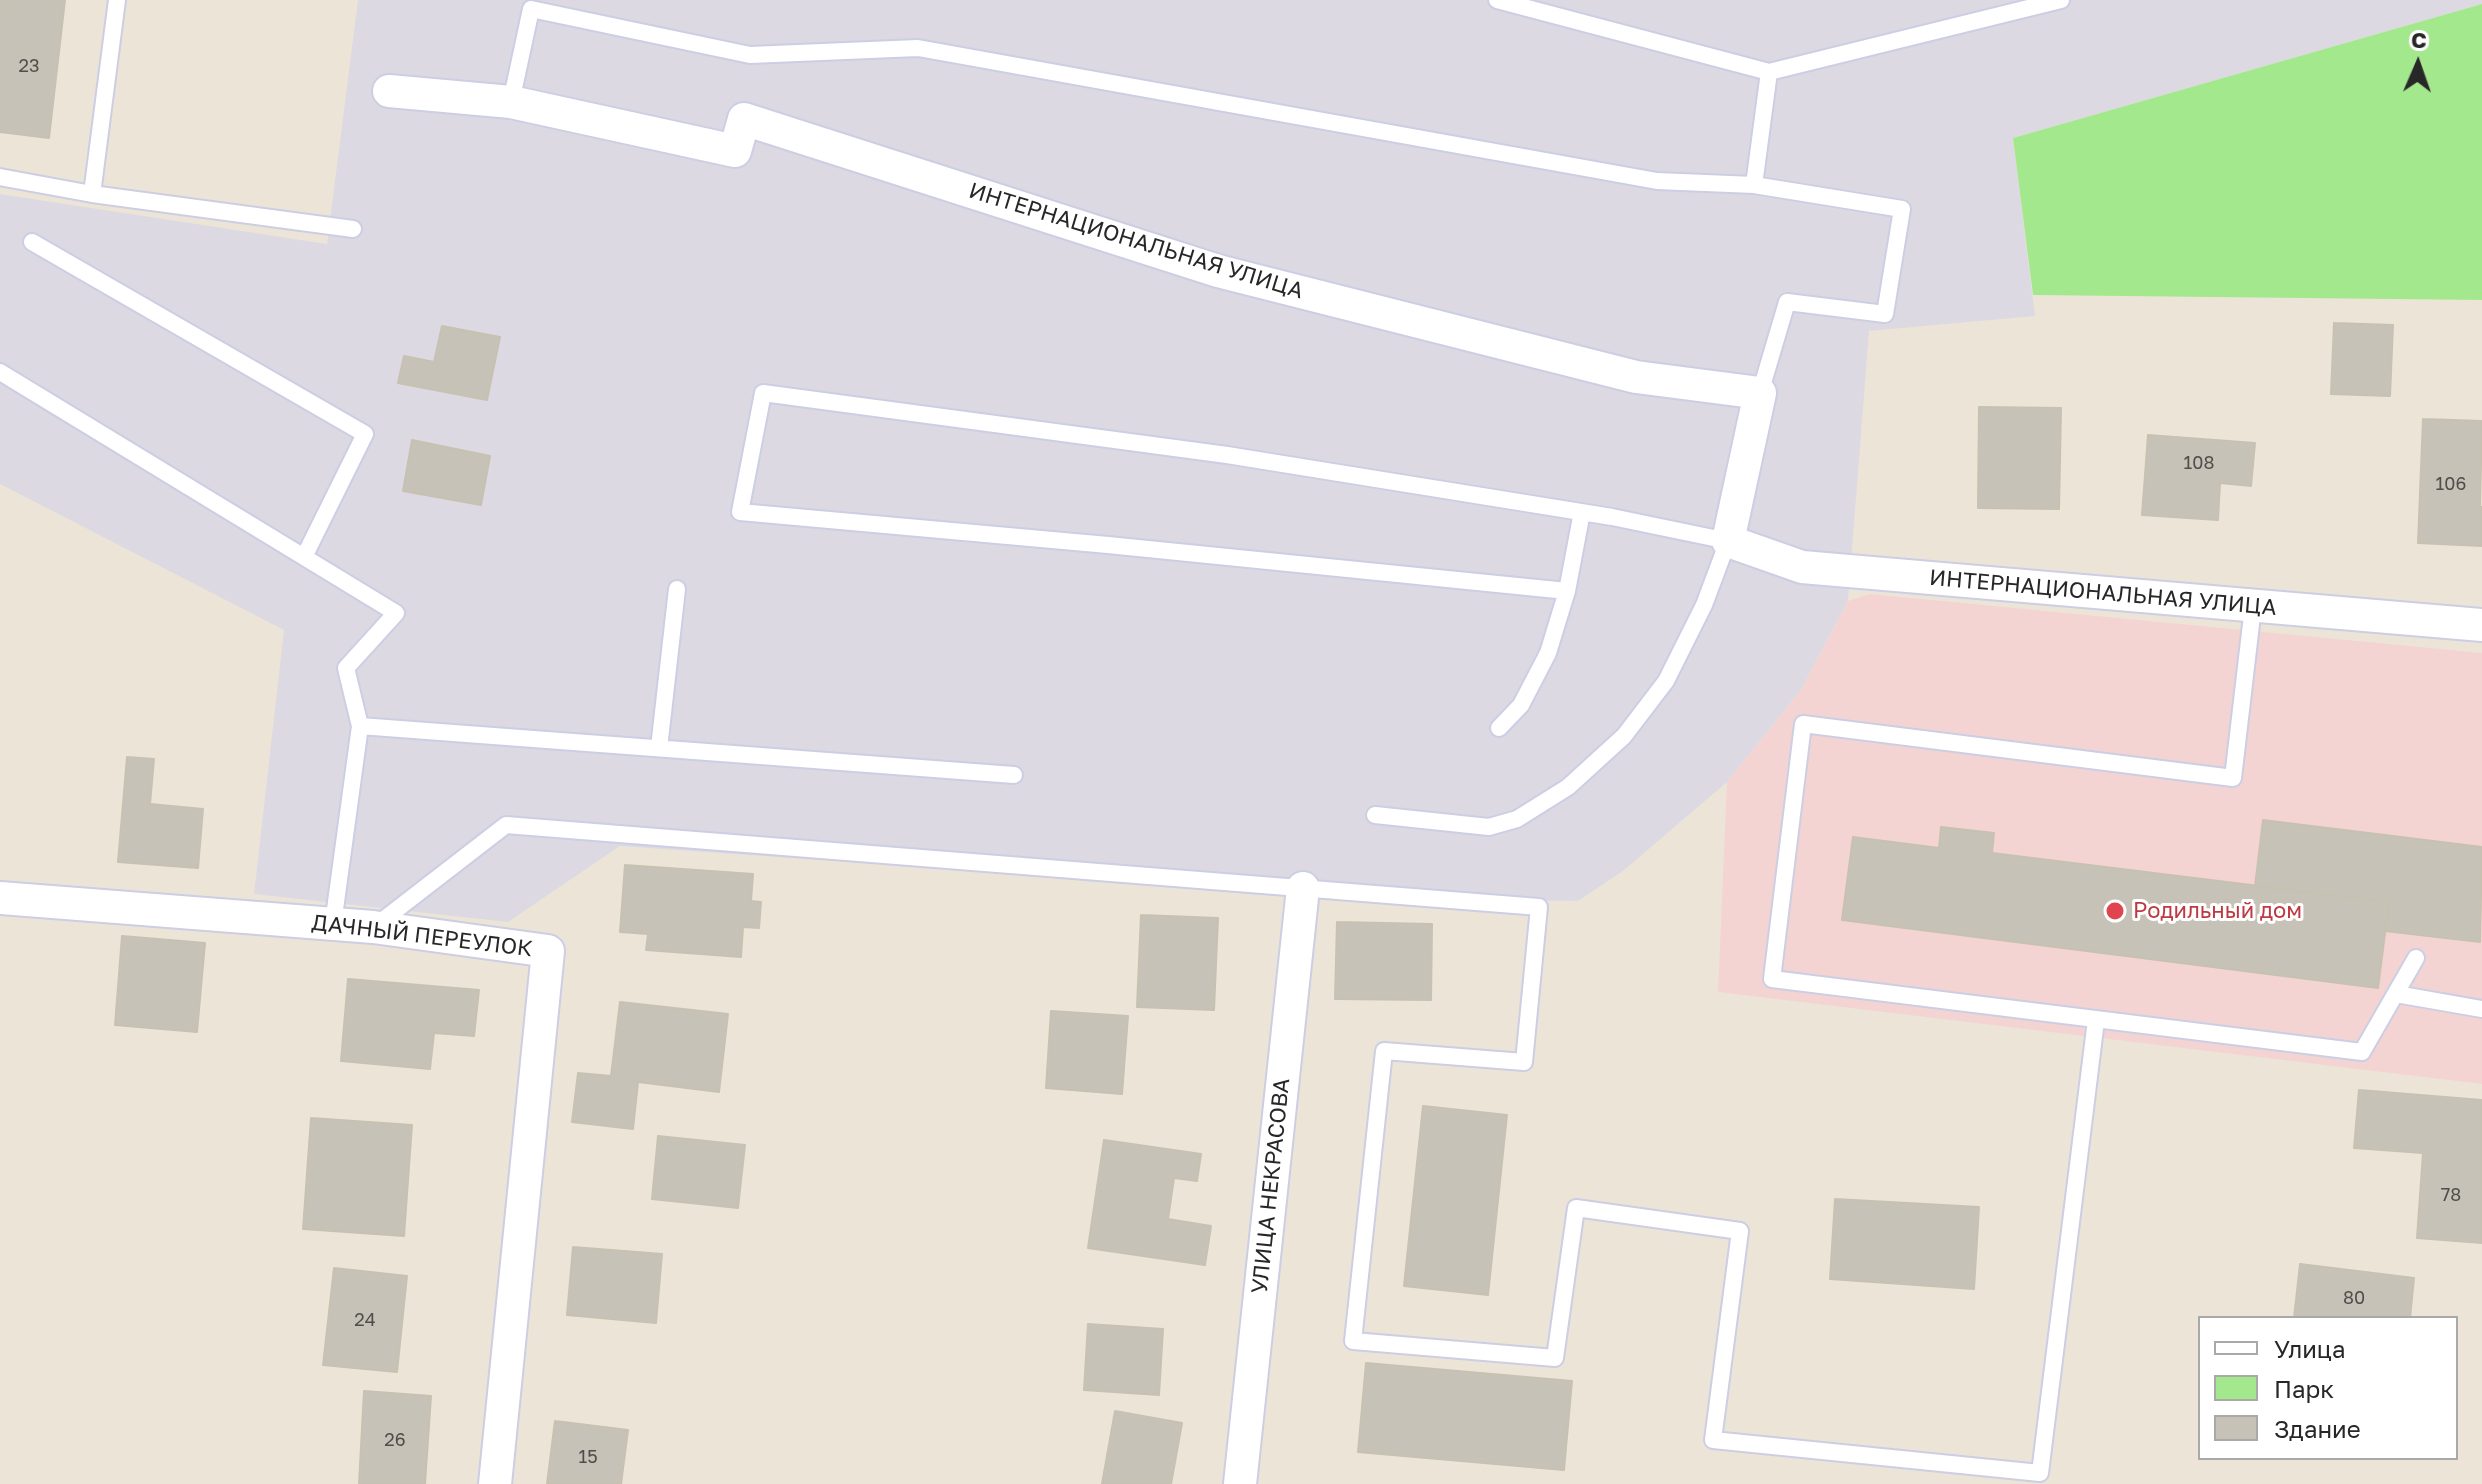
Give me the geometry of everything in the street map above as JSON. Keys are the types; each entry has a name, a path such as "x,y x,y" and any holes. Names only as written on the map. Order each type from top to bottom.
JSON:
{"street":[{"name":"ИНТЕРНАЦИОНАЛЬНАЯ УЛИЦА","path":"389,91 511,102 735,151 744,119 1218,271 1636,377 1760,393"},
{"path":"1728,541 1760,393"},
{"name":"ИНТЕРНАЦИОНАЛЬНАЯ УЛИЦА","path":"1728,541 1802,567 2482,625"},
{"name":"УЛИЦА НЕКРАСОВА","path":"1240,1484 1303,888"},
{"name":"ДАЧНЫЙ ПЕРЕУЛОК","path":"0,898 373,927 548,951 495,1484"}],"lane":[{"path":"92,194 117,0"},
{"path":"1497,0 1769,72 2061,0"},
{"path":"511,102 531,9 750,55 918,48 1657,181 1754,185 1902,209 1885,314 1787,302 1760,393"},
{"path":"1754,185 1769,72"},
{"path":"0,177 92,194 353,229"},
{"path":"32,242 365,434 304,557"},
{"path":"0,372 396,613 346,668 360,726 333,924"},
{"path":"1375,815 1489,827 1517,819 1568,787 1624,736 1666,681 1704,605 1728,541 1582,512 1227,455 763,393 740,512 1567,591"},
{"path":"1499,728 1521,705 1548,653 1567,591 1582,512"},
{"path":"659,748 677,589"},
{"path":"2253,607 2233,778 1803,724 1772,979 2362,1052 2416,958"},
{"path":"360,726 1014,775"},
{"path":"373,927 506,825 1539,907 1524,1062 1384,1051 1353,1341 1555,1358 1576,1208 1740,1231 1713,1440 2040,1473 2096,1020"},
{"path":"2396,994 2482,1009"}],"shaded area":[{"path":"358,0 2482,0 2482,4 2013,138 2035,316 1869,331 1848,601 1801,690 1727,782 1623,871 1578,901 1384,899 620,846 508,922 254,894 284,630 0,484 0,194 327,244"},
{"path":"1869,594 2482,653 2482,1084 1718,992 1727,782 1801,690 1848,601"}],"green space":[{"path":"2482,4 2482,300 2033,295 2013,138"}],"building":[{"path":"0,0 65,0 49,138 0,132"},
{"path":"2334,323 2393,325 2390,396 2331,394"},
{"path":"442,326 500,337 487,400 398,383 404,356 434,362"},
{"path":"1979,407 2061,408 2059,509 1978,508"},
{"path":"2423,419 2482,421 2482,546 2418,543"},
{"path":"2148,435 2255,443 2251,486 2220,483 2218,520 2142,515"},
{"path":"412,440 490,456 481,505 403,491"},
{"path":"127,757 154,759 150,804 203,809 198,868 118,862"},
{"path":"2263,820 2482,847 2480,942 2385,931 2389,902 2255,886"},
{"name":"Родильный дом","path":"1941,827 1994,833 1992,853 2389,902 2378,988 1842,920 1853,837 1939,848"},
{"path":"625,865 753,874 751,901 761,902 759,928 743,927 741,957 646,950 648,934 620,932"},
{"path":"1141,915 1218,918 1214,1010 1137,1007"},
{"path":"1337,922 1432,924 1431,1000 1335,999"},
{"path":"122,936 205,943 197,1032 115,1025"},
{"path":"348,979 479,990 474,1036 434,1033 430,1069 341,1061"},
{"path":"620,1002 728,1014 719,1092 638,1082 633,1129 572,1122 578,1073 611,1076"},
{"path":"1051,1011 1128,1016 1122,1094 1046,1088"},
{"path":"2359,1090 2482,1100 2482,1243 2417,1238 2423,1153 2354,1148"},
{"path":"1423,1106 1507,1115 1488,1295 1404,1286"},
{"path":"311,1118 412,1125 404,1236 303,1229"},
{"path":"658,1136 745,1145 738,1208 652,1199"},
{"path":"1104,1140 1201,1154 1197,1181 1174,1178 1168,1219 1211,1226 1205,1265 1088,1248"},
{"path":"1835,1199 1979,1207 1974,1289 1830,1279"},
{"path":"573,1247 662,1254 656,1323 567,1315"},
{"path":"2300,1264 2414,1278 2410,1316 2294,1316"},
{"path":"334,1268 407,1276 397,1372 323,1365"},
{"path":"1088,1324 1163,1329 1159,1395 1084,1390"},
{"path":"1366,1363 1572,1381 1564,1470 1358,1452"},
{"path":"364,1391 431,1396 425,1484 359,1484"},
{"path":"1115,1411 1182,1423 1171,1484 1102,1484"},
{"path":"555,1421 628,1430 621,1484 547,1484"}],"place":[{"name":"Родильный дом","path":"2115,911"}]}
